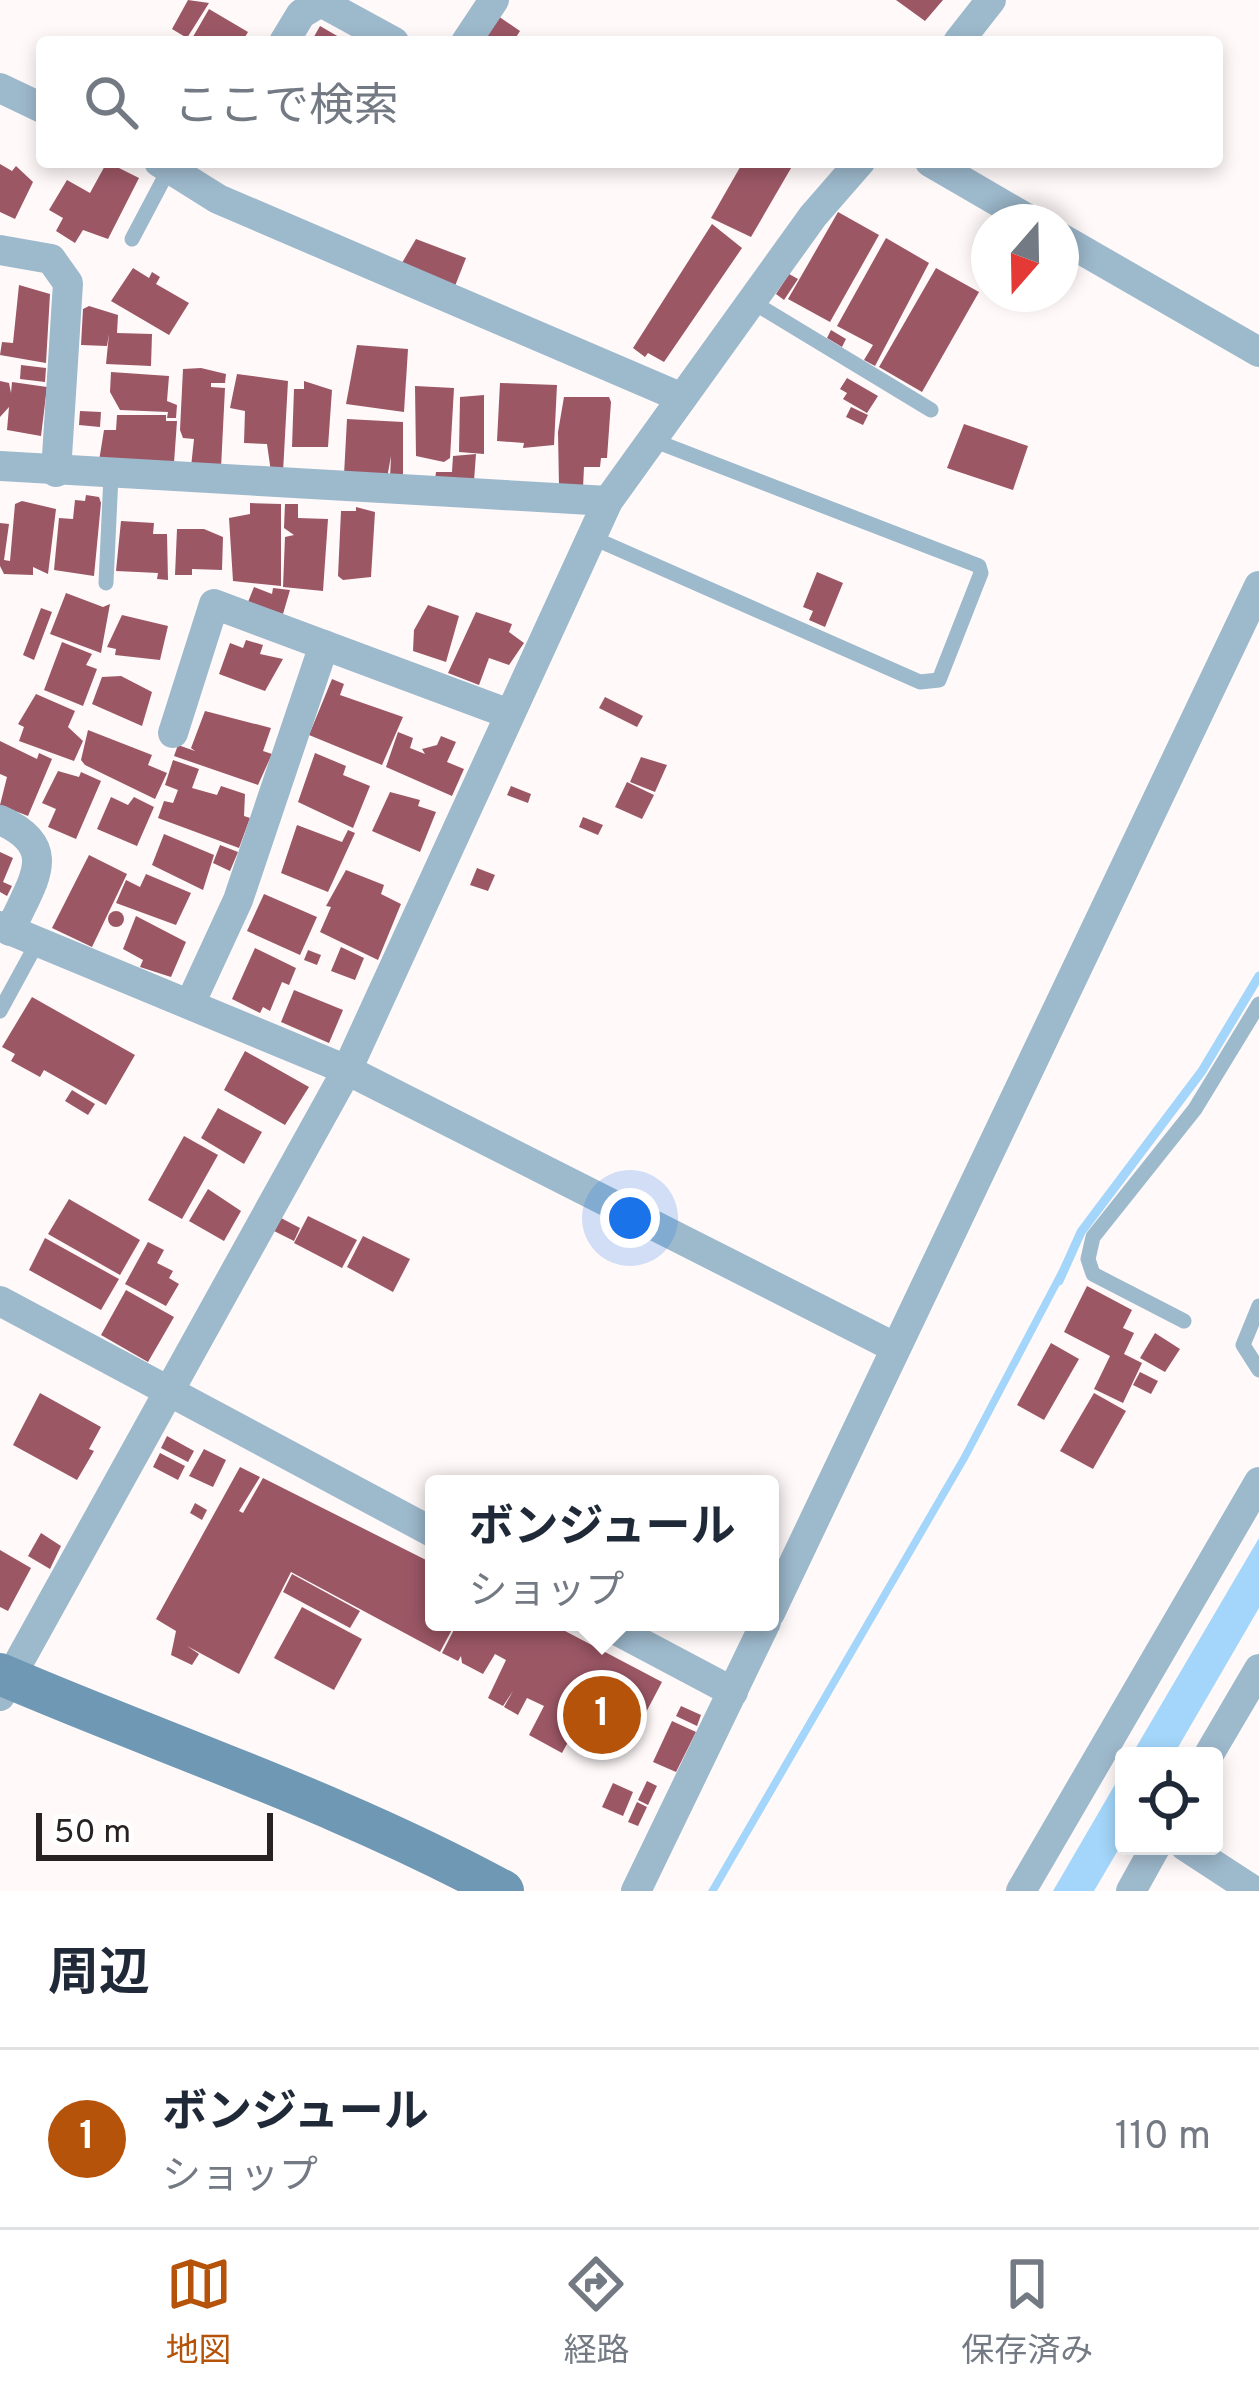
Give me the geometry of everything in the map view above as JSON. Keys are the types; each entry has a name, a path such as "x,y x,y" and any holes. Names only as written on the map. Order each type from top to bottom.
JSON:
{"street":[{"path":"470,36 494,0"},
{"path":"963,36 991,0"},
{"path":"288,36 301,14 321,2 383,36"},
{"path":"0,88 36,105"},
{"path":"503,1891 431,1852 236,1765 3,1682 347,1070 608,501 751,301 855,168"},
{"path":"940,168 1002,204"},
{"path":"206,172 218,199 680,397"},
{"path":"1079,248 1259,352"},
{"path":"0,250 51,259 68,283 56,472"},
{"path":"0,466 608,501"},
{"path":"779,1594 1259,586"},
{"path":"173,734 214,604 509,714"},
{"path":"190,1004 238,900 324,645"},
{"path":"0,820 28,833 38,848 37,867 16,933 347,1070 894,1347"},
{"path":"0,1301 425,1528"},
{"path":"1021,1891 1259,1482"},
{"path":"618,1631 733,1692"},
{"path":"636,1891 762,1631"},
{"path":"1213,1747 1259,1669"},
{"path":"1131,1891 1151,1855"},
{"path":"1199,1855 1254,1891"}],"lane":[{"path":"132,239 164,168"},
{"path":"751,301 932,410"},
{"path":"592,537 920,682 939,680 981,573 979,566 650,440"},
{"path":"106,583 111,475"},
{"path":"0,1011 16,933"},
{"path":"1184,1321 1093,1274 1088,1259 1093,1237 1195,1109 1259,1004"},
{"path":"1259,1306 1244,1345 1259,1370"}],"water":[{"path":"1059,1270 1066,1273 968,1459 717,1891 708,1891 961,1456"},
{"path":"1259,1538 1259,1608 1178,1747 1136,1747"},
{"path":"1115,1784 1115,1855 1094,1891 1053,1891"}],"building":[{"path":"188,0 209,3 188,36 172,29"},
{"path":"896,0 943,0 925,21"},
{"path":"209,9 248,32 246,36 193,36"},
{"path":"498,16 520,31 517,36 485,36"},
{"path":"320,26 337,36 314,36"},
{"path":"0,164 12,171 16,166 33,182 15,219 0,212"},
{"path":"104,168 119,168 139,178 108,239 83,230 75,243 56,231 63,218 49,210 67,180 90,193"},
{"path":"740,168 791,168 751,237 711,218"},
{"path":"838,212 879,235 830,322 788,299"},
{"path":"712,224 742,248 664,362 648,353 645,357 633,348"},
{"path":"886,238 929,263 875,366 864,360 873,345 837,326"},
{"path":"416,239 466,258 455,286 399,268"},
{"path":"133,268 149,278 152,272 160,277 156,284 189,303 169,335 111,301"},
{"path":"936,268 971,288 971,306 922,392 879,367"},
{"path":"789,274 798,279 784,300 776,294"},
{"path":"19,285 50,294 46,363 0,355 2,342 13,343"},
{"path":"89,306 118,315 117,333 152,334 151,366 106,364 109,334 107,346 81,345 83,309"},
{"path":"831,330 846,339 842,347 827,338"},
{"path":"357,345 408,349 404,412 346,404"},
{"path":"21,365 46,368 45,382 20,379"},
{"path":"183,369 226,374 225,383 211,383 211,387 225,388 221,468 191,467 194,439 183,438 180,430"},
{"path":"111,372 169,376 167,401 177,405 176,418 167,418 168,412 120,410 110,392"},
{"path":"237,374 288,381 283,472 271,472 267,444 244,443 245,411 230,408"},
{"path":"847,378 878,396 867,413 843,399 847,393 840,389"},
{"path":"0,381 9,383 11,393 12,382 47,387 41,436 7,430 9,407 0,417"},
{"path":"304,381 332,390 328,447 292,447 294,389 304,389"},
{"path":"500,383 557,385 554,445 523,448 524,443 497,441"},
{"path":"415,386 454,388 450,458 444,462 416,456"},
{"path":"484,395 484,454 459,452 460,397"},
{"path":"564,397 609,397 611,402 607,458 601,458 600,467 584,467 583,488 559,486 558,432"},
{"path":"851,407 868,415 863,425 846,417"},
{"path":"80,411 101,412 100,427 79,425"},
{"path":"117,415 166,415 166,421 177,421 174,463 99,461 104,430 116,430"},
{"path":"347,419 403,422 403,479 390,478 391,456 387,478 344,475"},
{"path":"964,424 1028,446 1013,490 947,468"},
{"path":"476,454 474,481 435,480 436,472 452,472 453,456"},
{"path":"86,495 99,497 101,503 94,576 54,570 59,518 73,519 75,500 85,501"},
{"path":"22,501 56,509 48,574 33,567 33,575 4,574 0,566 0,523 9,524 4,560 10,561 15,504"},
{"path":"250,503 281,504 281,586 233,581 229,518 250,514"},
{"path":"285,504 298,504 298,518 328,519 323,591 283,587 285,537 294,535 284,528"},
{"path":"356,507 375,512 371,577 343,580 338,576 341,511 356,511"},
{"path":"121,521 154,523 153,534 167,534 168,580 157,579 158,573 116,571"},
{"path":"177,529 204,529 223,537 222,570 192,569 192,575 175,575"},
{"path":"817,572 843,583 825,627 809,620 813,611 803,607"},
{"path":"254,587 272,594 273,588 290,590 283,614 248,602"},
{"path":"66,593 103,607 110,604 101,653 50,634"},
{"path":"428,605 459,616 446,662 413,651 414,630"},
{"path":"41,608 52,612 34,660 23,655"},
{"path":"476,612 512,624 509,632 524,643 509,665 489,658 479,685 448,673"},
{"path":"122,615 168,626 160,660 115,655 116,649 107,647"},
{"path":"246,640 263,645 260,654 283,659 265,691 219,674 230,643 243,648"},
{"path":"62,642 92,654 86,665 97,669 83,706 44,690"},
{"path":"121,676 152,692 142,726 92,704 102,677"},
{"path":"332,679 344,684 340,695 403,717 382,765 309,735"},
{"path":"36,694 75,711 68,727 83,741 74,761 19,741 24,727 18,724"},
{"path":"605,697 643,716 637,727 599,708"},
{"path":"205,711 271,728 263,751 272,754 258,785 174,756 178,745 195,751 191,748"},
{"path":"88,730 152,755 148,765 167,773 155,799 85,765 81,760"},
{"path":"398,732 413,738 410,748 425,754 422,749 437,745 441,736 456,742 447,762 464,769 452,796 386,767"},
{"path":"0,741 37,759 39,753 52,759 28,816 0,805 7,777 0,774"},
{"path":"315,753 346,766 343,775 370,786 353,828 298,802"},
{"path":"641,757 667,765 655,792 630,782"},
{"path":"173,760 199,769 192,788 217,795 221,786 245,794 244,816 250,818 239,848 158,818 164,801 173,803 178,790 165,785"},
{"path":"58,771 79,777 81,772 101,781 76,839 48,827 56,809 42,803"},
{"path":"627,782 654,795 642,819 615,807"},
{"path":"511,786 531,794 528,803 507,795"},
{"path":"390,792 420,800 418,806 436,812 420,852 372,831"},
{"path":"111,797 128,805 134,797 154,807 137,846 97,829"},
{"path":"583,817 603,825 598,835 579,827"},
{"path":"297,825 342,842 348,830 355,833 328,892 281,873"},
{"path":"164,834 214,855 203,890 152,865"},
{"path":"220,845 238,852 230,871 213,863"},
{"path":"0,852 13,858 3,882 12,886 7,896 0,892"},
{"path":"89,855 127,874 92,947 52,928"},
{"path":"477,868 495,875 488,891 470,885"},
{"path":"346,870 384,885 381,894 401,904 378,960 320,932 331,907 326,906"},
{"path":"146,874 191,893 176,925 116,903 126,880 140,887"},
{"path":"264,894 317,917 300,955 247,931"},
{"path":"116,911 124,919 116,927 108,919"},
{"path":"136,916 186,942 171,977 140,967 143,960 123,949"},
{"path":"341,947 364,958 355,980 331,971"},
{"path":"255,948 296,968 289,985 282,982 270,1011 263,1007 260,1013 232,999"},
{"path":"308,950 321,955 317,965 304,960"},
{"path":"294,990 343,1010 329,1043 281,1022"},
{"path":"32,997 135,1055 106,1105 44,1070 40,1077 11,1061 15,1054 2,1047"},
{"path":"245,1051 309,1087 285,1125 224,1090"},
{"path":"72,1090 95,1104 88,1115 65,1101"},
{"path":"218,1108 262,1132 244,1164 201,1138"},
{"path":"184,1136 218,1155 182,1219 148,1200"},
{"path":"208,1189 241,1211 224,1241 189,1221"},
{"path":"69,1199 140,1240 120,1275 48,1234"},
{"path":"308,1216 357,1240 342,1268 294,1243"},
{"path":"281,1218 300,1228 294,1241 274,1231"},
{"path":"363,1236 410,1259 393,1292 347,1267"},
{"path":"45,1238 119,1279 101,1310 29,1270"},
{"path":"148,1242 164,1250 157,1263 173,1271 169,1278 179,1284 166,1306 125,1284"},
{"path":"1087,1286 1132,1310 1123,1328 1134,1333 1124,1354 1142,1363 1123,1403 1094,1389 1110,1356 1064,1332"},
{"path":"126,1290 174,1317 148,1362 101,1335"},
{"path":"1155,1333 1180,1349 1165,1372 1140,1358"},
{"path":"1051,1343 1079,1359 1044,1420 1017,1405"},
{"path":"1140,1372 1158,1381 1151,1394 1133,1385"},
{"path":"40,1393 101,1427 77,1480 13,1445"},
{"path":"1094,1393 1126,1411 1093,1469 1060,1451"},
{"path":"167,1436 194,1451 188,1462 161,1448"},
{"path":"204,1449 226,1460 213,1487 189,1476"},
{"path":"160,1453 185,1466 178,1480 153,1467"},
{"path":"240,1467 260,1477 239,1511 243,1513 263,1478 425,1559 425,1631 451,1631 440,1652 291,1572 239,1674 187,1646 199,1654 192,1665 171,1655 176,1631 156,1619"},
{"path":"195,1503 207,1510 202,1520 190,1513"},
{"path":"41,1533 61,1546 50,1569 28,1556"},
{"path":"0,1550 31,1568 8,1611 0,1607"},
{"path":"292,1574 360,1611 350,1628 283,1592"},
{"path":"302,1607 362,1639 334,1690 274,1658"},
{"path":"453,1631 565,1631 662,1682 624,1754 580,1731 578,1724 562,1753 529,1735 544,1706 527,1698 518,1715 504,1707 513,1691 503,1706 488,1698 506,1660 495,1654 483,1674 462,1663 461,1656 458,1661 442,1653"},
{"path":"681,1706 701,1715 697,1726 676,1716"},
{"path":"672,1721 696,1732 676,1772 653,1762"},
{"path":"647,1781 657,1786 648,1805 638,1800"},
{"path":"613,1783 633,1792 623,1816 602,1807"},
{"path":"637,1802 647,1807 638,1826 628,1822"}],"waterway":[{"path":"1059,1281 1081,1232 1202,1071 1259,976"}],"place":[{"name":"ボンジュール","path":"602,1715"}]}
